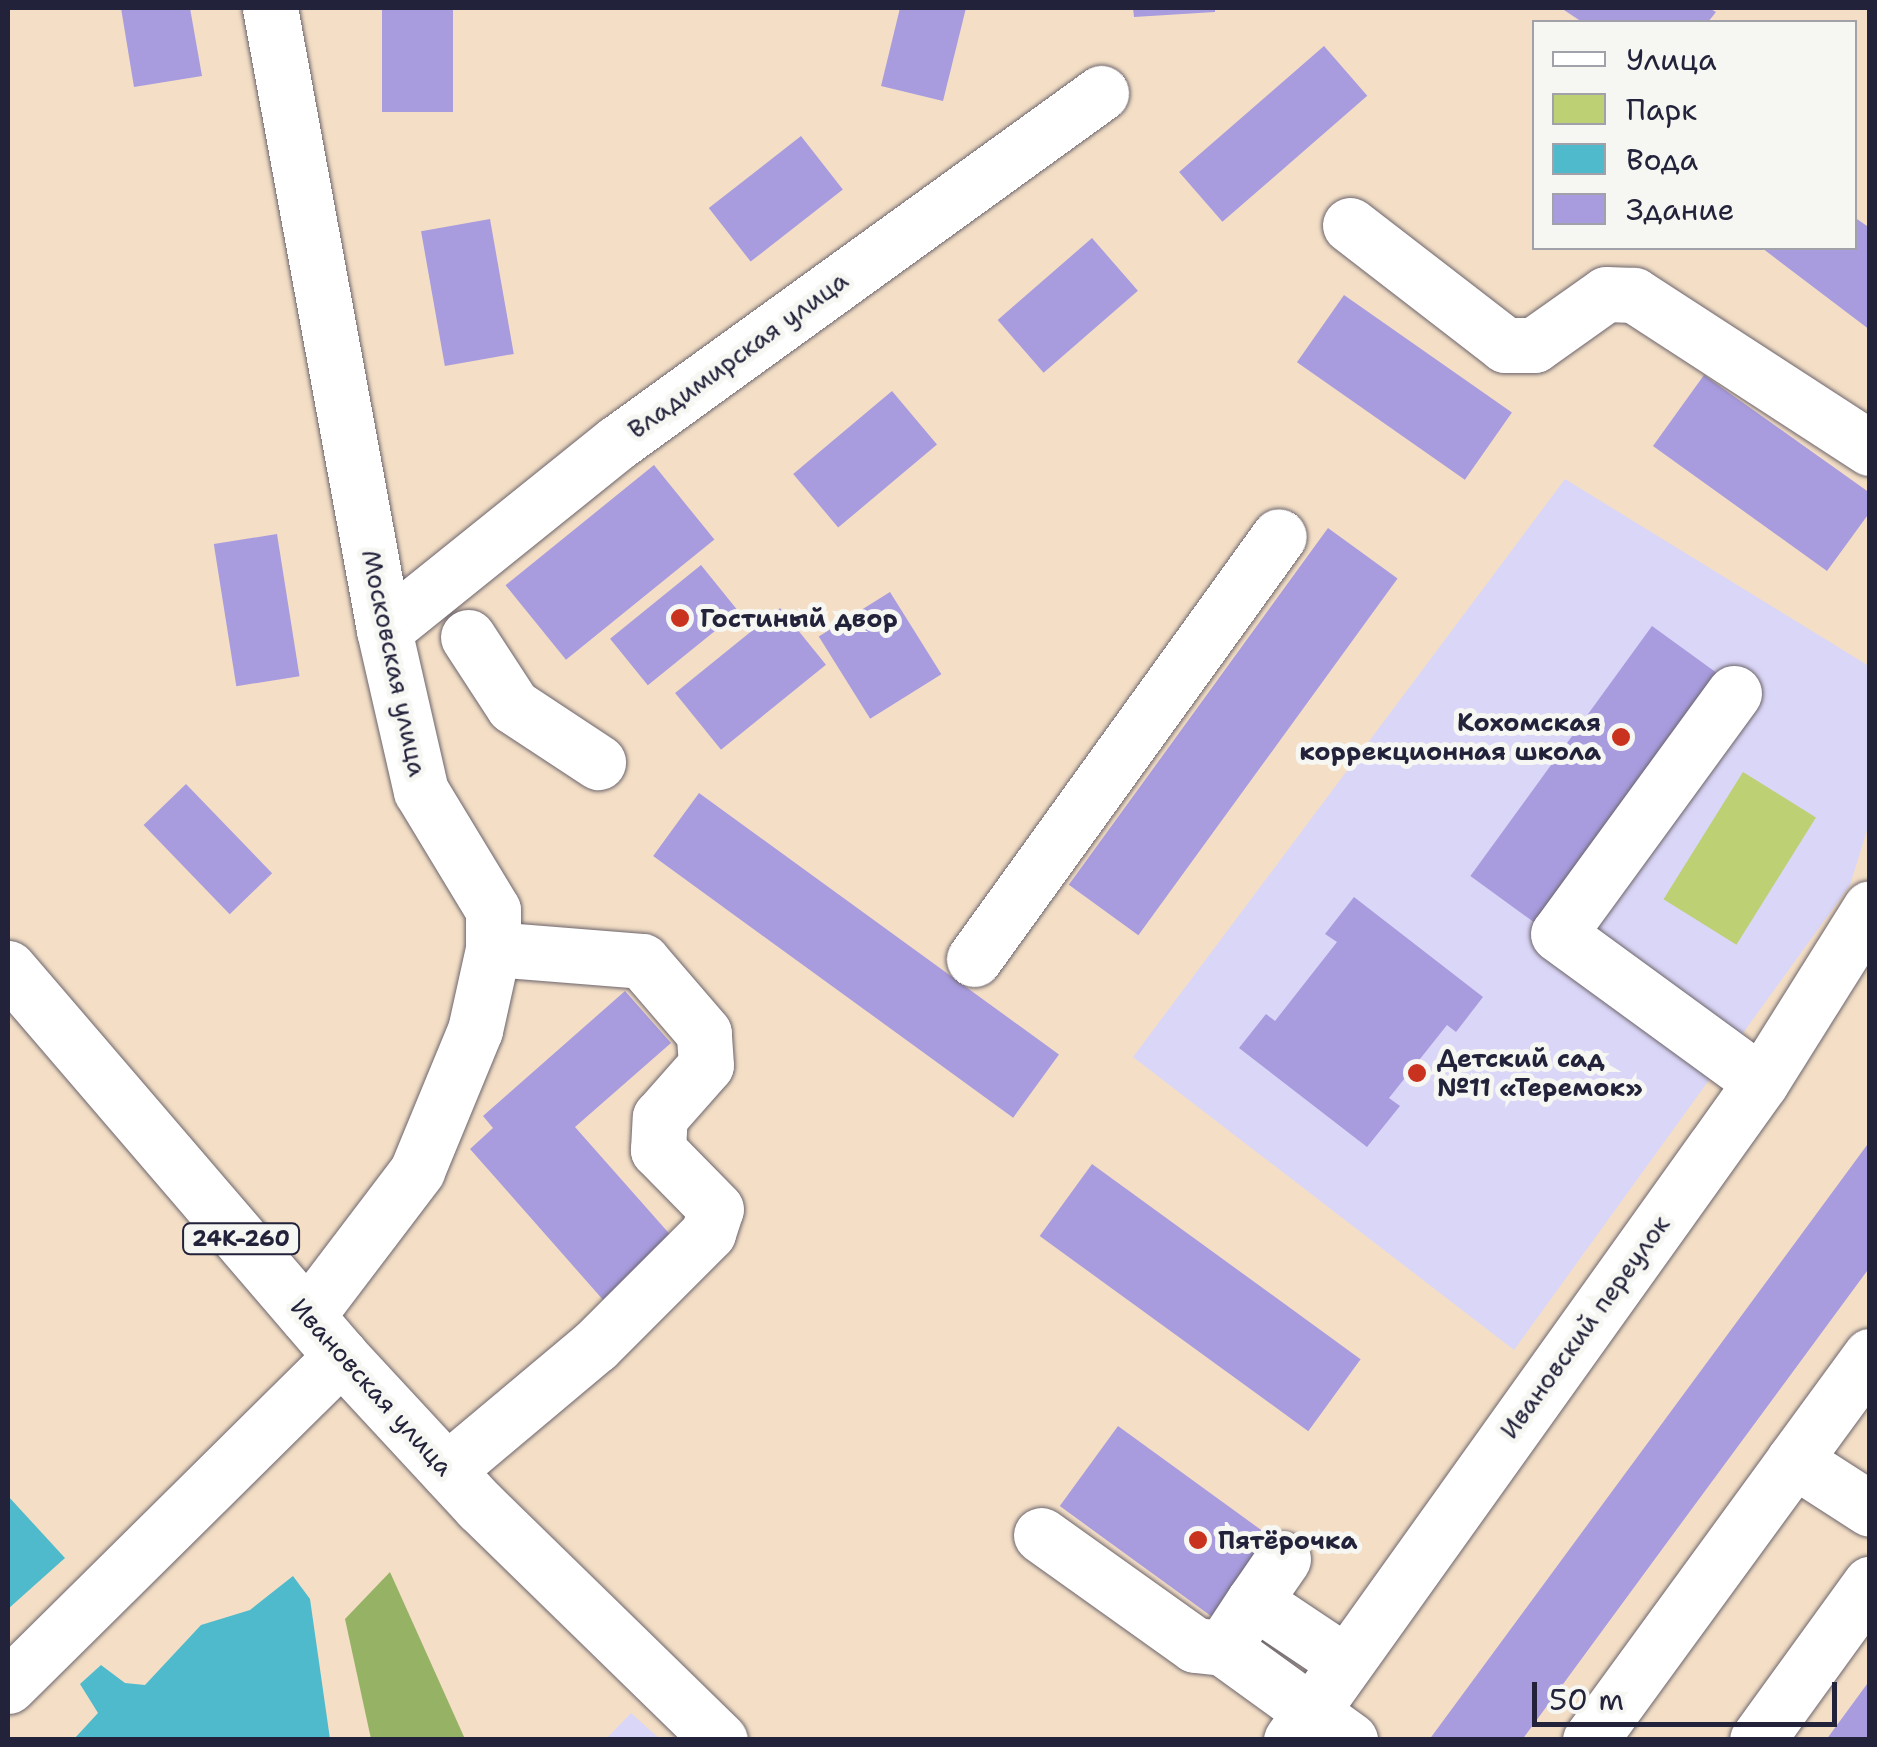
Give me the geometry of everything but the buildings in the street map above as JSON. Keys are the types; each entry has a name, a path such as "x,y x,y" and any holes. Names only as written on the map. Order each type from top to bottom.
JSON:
{"street":[{"name":"Московская улица","path":"8,1686 152,1543 324,1336 417,1171 475,1030 492,948 493,910 421,791 384,630 270,8"},
{"name":"Владимирская улица","path":"384,630 618,442 1101,93"},
{"path":"1350,225 1505,345 1534,345 1606,294 1634,295 1870,448"},
{"path":"974,959 1279,536"},
{"path":"468,637 513,706 598,762"},
{"path":"1734,693 1558,934 1760,1082"},
{"name":"Ивановский переулок","path":"1317,1729 1345,1662 1760,1082 1870,908"},
{"path":"446,1470 594,1346 708,1233 716,1209 658,1150 660,1117 706,1065 704,1034 692,1019 642,962 492,948"},
{"name":"Ивановская улица","path":"8,968 324,1336 446,1470 720,1740"},
{"path":"1590,1740 1870,1356"},
{"path":"1794,1460 1870,1509"},
{"path":"1041,1535 1195,1645 1223,1648 1317,1729"},
{"path":"1223,1648 1269,1580 1345,1662"},
{"path":"1757,1740 1870,1584"}],"shaded area":[{"path":"1565,479 1869,666 1869,824 1850,885 1514,1350 1133,1057"},
{"path":"631,1713 660,1739 606,1739"}],"green space":[{"path":"1743,772 1816,818 1736,945 1664,899"},
{"path":"390,1572 465,1739 371,1739 345,1619"}],"water":[{"path":"8,1496 65,1558 8,1609"},
{"path":"293,1576 310,1599 330,1739 74,1739 98,1713 80,1684 101,1665 125,1683 145,1685 201,1625 250,1610"}],"place":[{"name":"Гостиный двор","path":"680,618"},
{"name":"Кохомская коррекционная школа","path":"1621,737"},
{"name":"Детский сад №11 «Теремок»","path":"1417,1073"},
{"name":"Пятёрочка","path":"1198,1540"}]}
